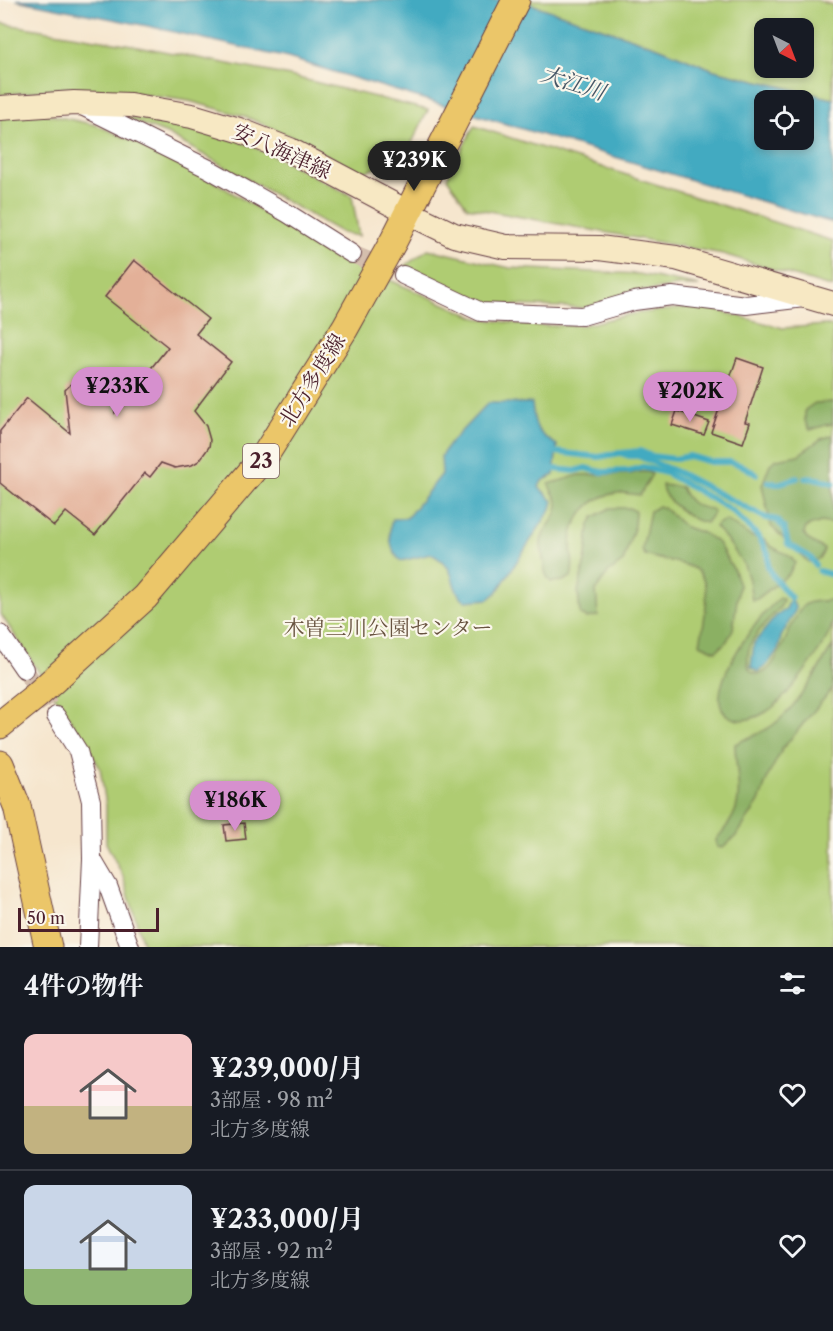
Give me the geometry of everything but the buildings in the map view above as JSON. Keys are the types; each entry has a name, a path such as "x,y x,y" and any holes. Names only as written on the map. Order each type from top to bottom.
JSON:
{"main road":[{"name":"北方多度線","path":"0,725 36,696 145,597 264,457 345,328 409,213 516,0"},
{"name":"安八海津線","path":"0,108 74,103 130,105 192,116 238,130 290,150 454,235 506,248 599,248 676,258 822,301"},
{"path":"0,764 17,806 48,947"}],"street":[{"path":"74,103 208,169 287,213 352,254"},
{"path":"403,275 481,312 582,316 634,301 672,296 746,305 822,301"},
{"path":"0,634 24,669"},
{"path":"56,716 78,751 91,801 92,859 88,947"},
{"path":"92,859 108,886 129,947"}],"green space":[{"path":"519,0 816,0 833,5 833,99 814,94 814,90 796,90 714,70 658,47"},
{"path":"0,23 132,45 290,76 428,110 404,159 360,173 292,137 244,116 189,101 126,92 66,88 0,95"},
{"name":"木曽三川公園センター","path":"41,113 96,125 188,165 330,254 477,318 534,326 584,325 631,314 701,306 783,328 826,325 833,327 833,947 144,947 123,876 106,843 106,805 100,768 0,613 0,117"},
{"path":"117,115 175,124 217,134 246,144 292,165 352,196 359,236 342,233 167,134"},
{"path":"474,126 833,241 833,288 723,254 467,207 447,178"},
{"path":"428,249 510,268 639,274 699,286 678,286 630,293 586,308 484,304 405,266"},
{"path":"833,402 833,424 810,430 805,421 805,410 815,403"},
{"path":"833,435 833,524 821,522 806,527 804,534 807,539 824,549 819,558 808,562 771,526 762,485 770,464 777,459 798,455 821,439"},
{"path":"638,472 652,474 640,495 620,493 608,495 584,510 572,535 573,569 571,577 563,581 551,582 545,571 541,545 543,535 555,516 558,506 549,484 579,475"},
{"path":"662,485 681,487 686,497 693,503 712,509 714,512 706,523 693,518 672,503 663,491"},
{"path":"658,506 664,508 685,527 703,533 718,543 734,570 739,585 733,629 727,641 716,651 700,644 706,604 705,583 701,575 690,566 645,555 642,550 650,511"},
{"path":"610,508 629,508 635,511 634,528 623,562 608,573 596,590 598,616 587,618 580,614 578,592 586,556 589,526 594,517"},
{"path":"726,520 750,536 765,540 795,563 789,574 757,599 752,600 744,565 715,527"},
{"path":"833,594 833,621 830,631 805,671 784,697 766,712 751,719 735,719 723,711 720,697 724,679 733,659 745,639 770,607 780,598 783,599 780,608 757,633 750,646 749,669 758,674 766,671 773,663 803,606 812,602 830,600"},
{"path":"833,645 833,688 783,748 768,776 759,802 737,835 723,848 717,847 716,840 731,819 738,799 735,744 782,718 806,688"}],"water":[{"name":"大江川","path":"16,0 519,0 658,47 714,70 796,90 754,90 754,150 814,150 814,94 833,99 833,223 288,58 148,26"},
{"path":"488,403 532,403 537,428 540,433 557,445 554,475 542,481 539,487 553,501 551,509 497,592 489,599 466,601 456,590 447,566 441,560 431,554 401,561 397,557 390,536 391,524 392,519 407,518 442,474 441,456 450,443"},
{"path":"791,598 796,609 781,637 778,650 767,665 758,672 751,667 754,643 775,617 786,609"}],"waterway":[{"path":"621,453 640,451 651,456 675,459 689,456 711,462 730,462 743,466 756,474"},
{"path":"555,452 599,457 620,453 638,456 677,472 766,518 777,520 784,528 788,544 810,557 815,565"},
{"path":"554,469 575,471 585,468 602,472 629,471 643,467 666,473 731,510 759,537 768,554 768,567 791,598"},
{"path":"768,482 777,484 797,478"},
{"path":"805,478 833,483"},
{"path":"819,571 833,575"}],"tunnel":[{"path":"352,254 403,275"},
{"path":"24,669 56,716"}]}
